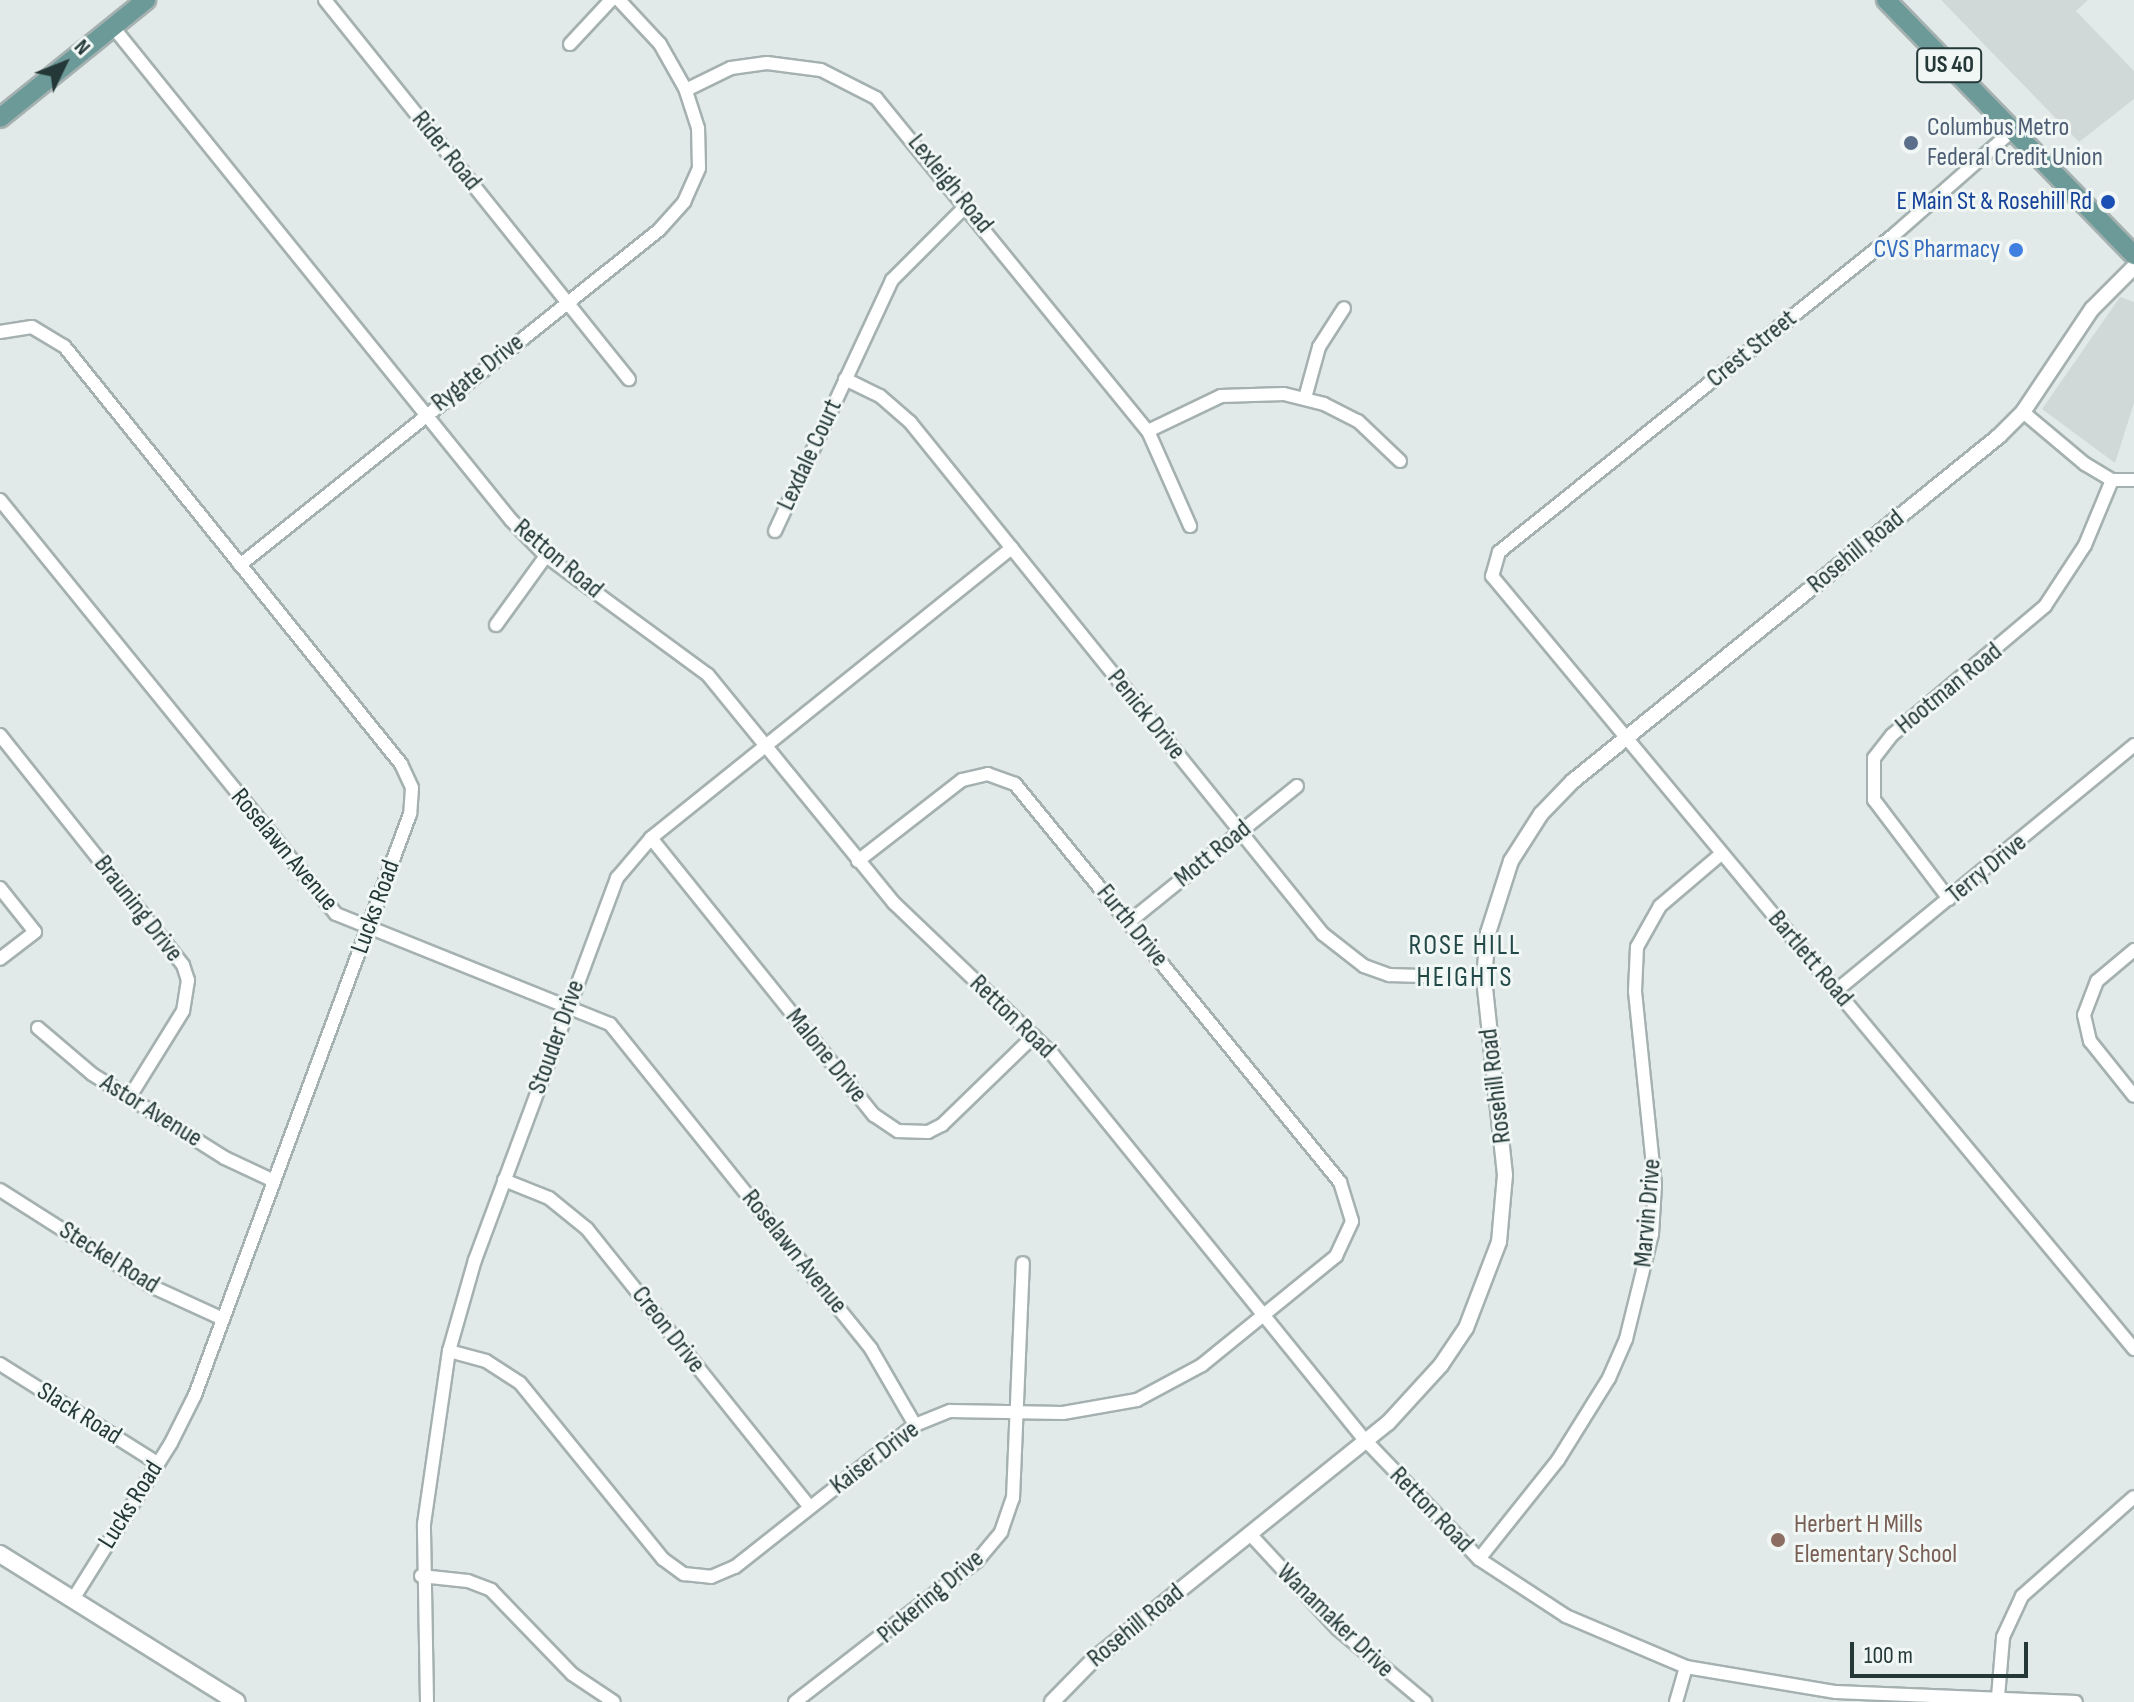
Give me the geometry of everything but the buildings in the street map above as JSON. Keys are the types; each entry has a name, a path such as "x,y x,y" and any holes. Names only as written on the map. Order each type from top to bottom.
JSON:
{"main road":[{"path":"0,118 146,0"},
{"name":"US 40","path":"1886,0 2134,255"},
{"path":"0,1554 237,1702"}],"street":[{"name":"Rider Road","path":"325,0 629,379"},
{"path":"570,44 611,0"},
{"path":"619,0 660,44 686,90"},
{"name":"Retton Road","path":"113,27 425,415 546,556 701,669 916,927 1034,1036 1366,1441 1479,1559 1566,1616 1686,1667 1836,1692 2076,1702"},
{"name":"Lexleigh Road","path":"686,90 731,68 767,63 837,76 876,98 967,205 1148,431 1190,526"},
{"name":"Rygate Drive","path":"240,565 673,216 699,168 698,128 686,90"},
{"name":"Crest Street","path":"1491,567 1499,552 1907,224 2013,130"},
{"name":"Lexdale Court","path":"775,531 892,280 967,205"},
{"name":"Rosehill Road","path":"1052,1702 1093,1660 1366,1441 1409,1403 1455,1346 1499,1242 1505,1148 1484,978 1494,908 1521,843 1559,794 2023,412 2092,309 2134,267"},
{"path":"1305,398 1319,347 1344,308"},
{"name":"Lucks Road","path":"0,332 32,327 64,346 401,764 412,788 410,814 195,1395 73,1599"},
{"name":"Penick Drive","path":"845,379 880,396 910,422 1323,934 1364,966 1413,980 1484,978"},
{"path":"1148,431 1221,396 1264,392 1305,398 1358,421 1400,461"},
{"path":"2023,412 2112,480 2134,480"},
{"name":"Hootman Road","path":"1949,899 1874,800 1874,758 1892,735 2045,606 2085,545 2112,480"},
{"name":"Roselawn Avenue","path":"0,500 327,906 368,929 602,1018 620,1034 871,1349 915,1425"},
{"name":"Stouder Drive","path":"427,1702 421,1576 429,1469 449,1351 504,1180 617,878 651,838 1012,548"},
{"path":"496,625 546,556"},
{"name":"Bartlett Road","path":"1491,567 1512,604 2134,1349"},
{"name":"Brauning Drive","path":"0,735 183,965 188,980 183,1011 129,1098"},
{"name":"Terry Drive","path":"1837,990 2134,745"},
{"name":"Furth Drive","path":"858,861 949,788 988,774 1024,793 1340,1182 1352,1221"},
{"name":"Mott Road","path":"1129,922 1297,786"},
{"name":"Malone Drive","path":"651,838 874,1115 898,1131 928,1132 942,1125 1034,1036"},
{"name":"Marvin Drive","path":"1479,1559 1567,1447 1626,1339 1652,1234 1655,1185 1635,991 1637,947 1660,906 1721,854"},
{"path":"0,888 35,932 0,959"},
{"path":"2134,950 2097,981 2084,1015 2090,1041 2134,1096"},
{"name":"Astor Avenue","path":"38,1028 71,1059 129,1098 274,1181"},
{"name":"Creon Drive","path":"504,1180 549,1198 587,1229 810,1507"},
{"name":"Steckel Road","path":"0,1190 153,1287 223,1319"},
{"name":"Kaiser Drive","path":"449,1351 486,1361 520,1383 663,1559 684,1574 711,1577 735,1567 915,1425 950,1411 1063,1413 1137,1400 1202,1365 1336,1256 1352,1221"},
{"name":"Pickering Drive","path":"795,1702 991,1547 1013,1498 1023,1263"},
{"name":"Slack Road","path":"0,1364 157,1463"},
{"path":"1998,1697 2003,1637 2022,1596 2134,1497"},
{"name":"Wanamaker Drive","path":"1250,1534 1338,1629 1425,1702"},
{"path":"421,1576 468,1581 491,1590 572,1674 614,1702"},
{"path":"1676,1702 1686,1667"}],"shaded area":[{"path":"1941,0 2088,0 2076,11 2134,71 2134,99 2079,142"},
{"path":"2120,297 2134,302 2134,403 2115,463 2042,409"}],"place":[{"name":"Columbus Metro Federal Credit Union","path":"1911,143"},
{"name":"E Main St & Rosehill Rd","path":"2108,202"},
{"name":"CVS Pharmacy","path":"2016,250"},
{"name":"Herbert H Mills Elementary School","path":"1778,1540"}],"district":[{"name":"ROSE HILL HEIGHTS","path":"1465,962"}]}
